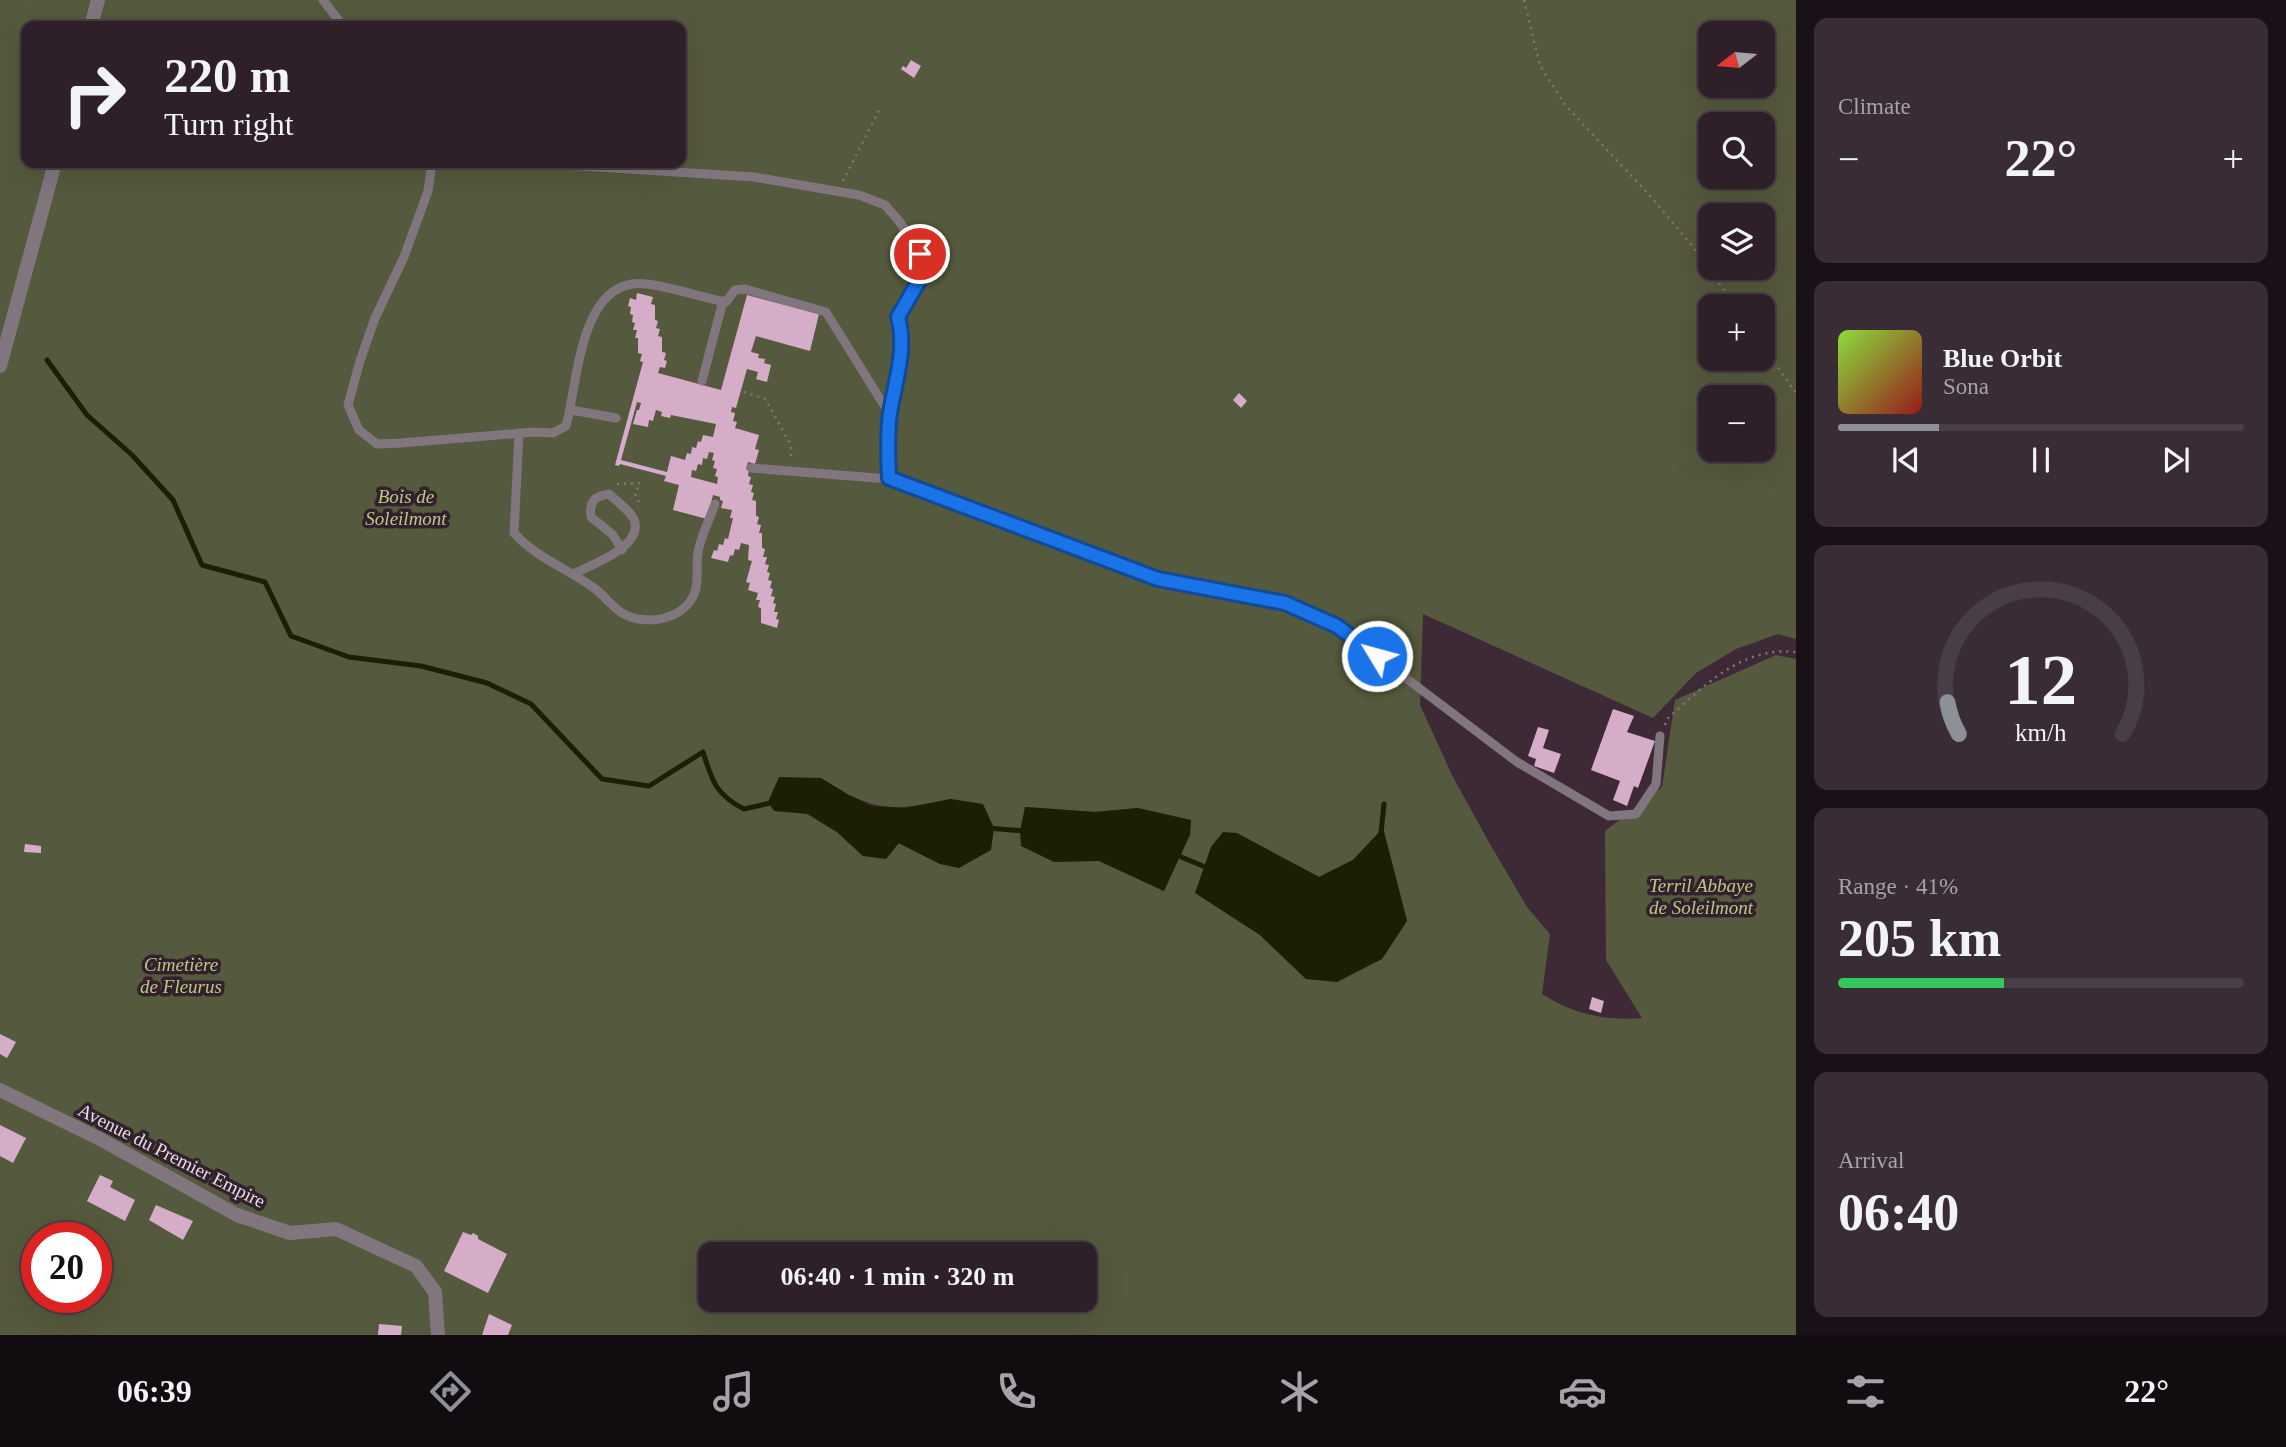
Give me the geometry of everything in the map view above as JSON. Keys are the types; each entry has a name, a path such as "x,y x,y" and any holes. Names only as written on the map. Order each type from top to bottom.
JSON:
{"street":[{"path":"92,21 98,0"},
{"path":"0,366 54,168"},
{"name":"Avenue du Premier Empire","path":"0,1090 100,1139 237,1214 290,1233 336,1229 416,1266 435,1292 438,1335"}],"lane":[{"path":"323,0 339,21"},
{"path":"431,168 428,191 404,257 375,318 348,405 359,430 377,444 438,442 519,433 554,433 566,426 582,348 590,324 607,297 630,285 645,284 726,302 735,290 745,289 826,312 890,415"},
{"path":"613,168 754,177 859,195 885,205 920,254 920,279 898,317 903,333 890,415 889,478"},
{"path":"702,382 723,301"},
{"path":"571,410 616,418"},
{"path":"519,433 514,533 526,547 596,589 622,613 643,620 676,615 691,600 696,591 699,543 706,533 715,503"},
{"path":"751,468 889,478 1158,579 1285,603 1337,626 1517,762 1609,816 1636,814 1656,784 1660,736"},
{"path":"573,574 622,550 631,541 636,524 634,518 609,494 600,495 593,500 591,517 613,535 622,550"}],"path":[{"path":"1524,0 1540,66 1566,106 1652,198 1698,253 1727,294"},
{"path":"837,193 879,110"},
{"path":"1775,363 1796,393"},
{"path":"744,392 765,398 791,445 791,471"},
{"path":"609,494 615,484 640,483 635,494 642,511 636,524"},
{"path":"1660,736 1667,719 1711,679 1748,657 1779,650 1796,652"}],"green space":[{"path":"0,0 1796,0 1796,639 1778,634 1736,649 1696,673 1653,718 1423,614 1420,705 1453,777 1490,844 1527,907 1550,934 1542,994 1566,1007 1590,1015 1642,1018 1606,960 1605,831 1662,787 1675,700 1776,655 1796,659 1796,1335 0,1335","holes":["849,795 888,807 951,799 940,864 898,843 863,856 837,832 807,814","1025,807 1095,812 1138,808 1164,891 1099,861","1383,828 1407,921 1306,979 1260,935 1237,834 1319,877 1353,860"]}],"shaded area":[{"path":"779,777 821,778 872,806 905,808 951,799 983,804 994,828 991,850 959,868 940,864 899,843 886,859 863,856 837,832 808,814 774,811 768,802"},
{"path":"1025,807 1095,812 1138,808 1191,820 1190,835 1164,891 1099,861 1054,862 1021,846 1020,831"},
{"path":"1383,828 1407,921 1382,959 1337,982 1306,979 1260,935 1195,893 1211,847 1223,832 1237,833 1319,877 1353,860"}],"building":[{"path":"911,60 921,66 914,78 901,69 903,66 906,68"},
{"path":"637,293 653,297 651,304 655,305 655,320 658,321 656,328 660,329 658,336 662,337 662,352 666,353 664,360 667,361 665,368 660,367 658,373 721,390 747,295 819,314 810,351 756,336 751,352 759,354 758,358 765,359 764,363 771,365 767,382 756,379 758,372 747,369 736,408 732,407 731,412 735,413 735,428 759,435 755,464 748,462 746,469 749,469 748,476 751,477 749,484 753,485 752,500 756,501 756,516 759,517 757,524 761,525 759,533 762,533 762,548 765,549 763,557 767,557 765,564 769,565 768,580 772,581 771,596 775,597 773,603 776,604 774,612 778,612 777,628 761,623 761,608 758,607 760,600 756,600 758,593 748,590 750,583 746,582 752,561 748,560 749,545 741,543 739,550 735,549 733,556 730,555 728,562 711,558 719,544 723,545 725,538 728,539 733,518 730,518 732,510 721,508 723,501 720,497 713,495 707,519 673,510 679,485 664,481 666,476 615,465 643,362 640,361 642,354 638,353 638,338 635,338 637,330 633,330 635,323 632,322 633,315 630,314 631,307 628,306 630,298 636,300","holes":["637,402 641,403 633,424 648,427 656,410 662,412 661,416 670,418 671,415 716,424 713,437 703,435 701,442 698,441 696,448 692,447 691,454 687,453 685,460 671,456 667,472 621,460","709,452 714,453 712,460 715,461 713,468 717,469 717,484 691,477 692,470 696,471 698,464 702,465 703,458 707,459"]},
{"path":"1239,393 1247,401 1241,408 1233,400"},
{"path":"1613,709 1634,716 1627,732 1655,741 1638,788 1634,786 1627,806 1613,800 1620,781 1591,770"},
{"path":"1538,727 1549,730 1543,748 1561,754 1554,773 1534,766 1536,759 1528,756"},
{"path":"25,844 41,846 41,853 24,852"},
{"path":"1592,997 1604,1001 1601,1013 1589,1009"},
{"path":"0,1034 16,1042 7,1058 0,1054"},
{"path":"0,1125 26,1138 13,1163 0,1156"},
{"path":"100,1175 113,1181 110,1187 135,1200 125,1221 87,1201"},
{"path":"156,1205 193,1221 183,1240 149,1220"},
{"path":"463,1232 471,1235 473,1233 478,1239 507,1254 488,1293 444,1271"},
{"path":"489,1314 512,1325 508,1335 482,1335"},
{"path":"379,1324 402,1326 401,1335 378,1335"}],"waterway":[{"path":"47,360 87,415 132,455 173,500 202,565 265,582 291,636 349,657 421,666 487,683 531,704 602,779 649,786 703,752 716,786 735,804 744,809 775,802"},
{"path":"1381,833 1384,804"},
{"path":"987,828 1026,831"},
{"path":"1174,854 1210,869"}],"route":[{"path":"920,254 920,279 898,317 903,333 900,369 890,415 889,478 1158,579 1285,603 1337,626 1377,656"}],"park label":[{"name":"Bois de Soleilmont","path":"406,507"},
{"name":"Terril Abbaye de Soleilmont","path":"1701,896"},
{"name":"Cimetière de Fleurus","path":"181,975"}]}
